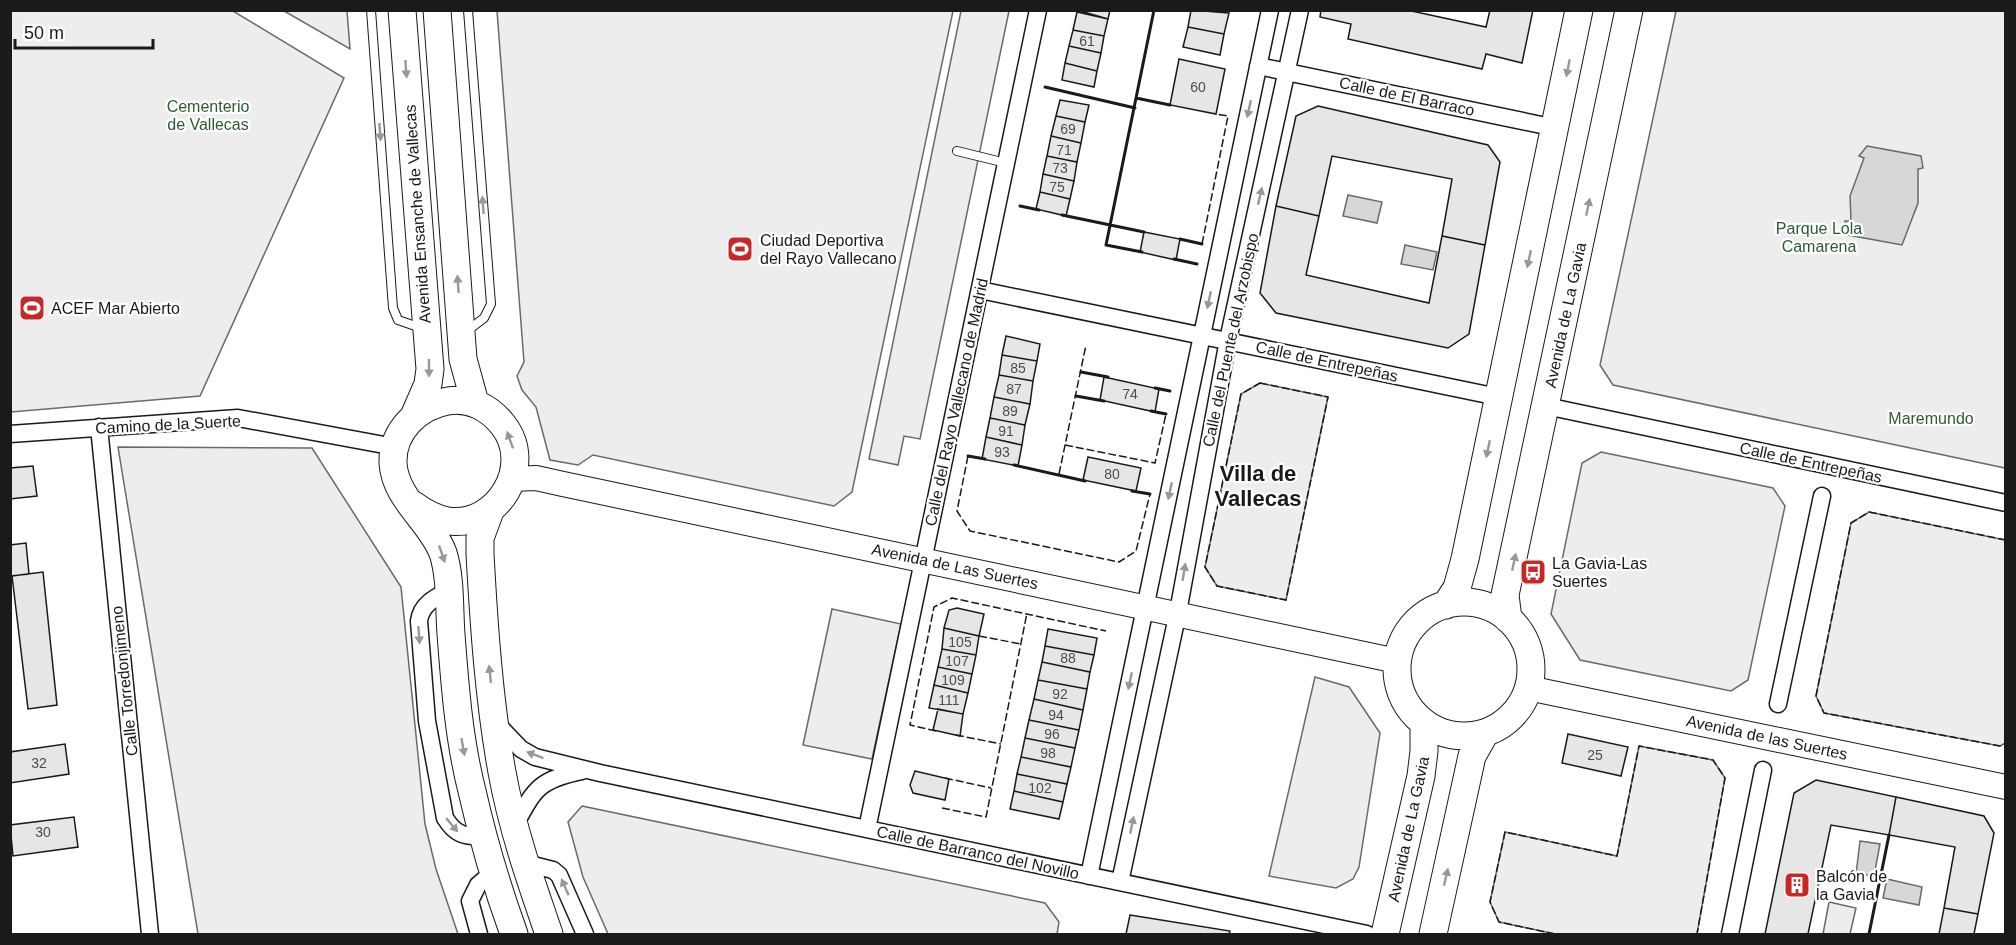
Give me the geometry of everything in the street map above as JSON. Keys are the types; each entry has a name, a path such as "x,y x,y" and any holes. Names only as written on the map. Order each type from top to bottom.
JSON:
{"main road":[{"name":"Avenida Ensanche de Vallecas","path":"395,447 402,429 415,414 430,375 402,10"},
{"path":"437,10 462,335 467,378 475,404"},
{"path":"1446,605 1457,588 1465,559 1579,10"},
{"name":"Avenida de La Gavia","path":"1508,619 1505,595 1629,10"},
{"path":"412,504 429,516 449,521 470,520 490,510 504,496 513,479 516,461 513,442 504,426 491,412 475,404 454,400 434,404 415,414"},
{"path":"395,447 396,478 443,553 461,740 492,873 514,934"},
{"name":"Avenida de Las Suertes","path":"513,479 536,478 1178,612 1397,661"},
{"path":"490,510 480,538 480,554 494,720 515,825 549,934"},
{"path":"1465,602 1488,607 1508,619 1528,649 1531,672 1528,688 1518,708 1505,722 1485,733 1468,736 1444,734 1424,724 1402,697 1396,675 1401,644 1413,626 1425,615 1446,605 1465,602"},
{"name":"Avenida de las Suertes","path":"1528,688 2006,787"},
{"name":"Avenida de La Gavia","path":"1385,934 1421,776 1425,751 1424,724"},
{"path":"1433,934 1472,756 1485,733"}],"street":[{"name":"Calle del Rayo Vallecano de Madrid","path":"867,829 1038,10"},
{"name":"Calle del Puente del Arzobispo","path":"1089,876 1270,10"},
{"name":"Calle del Puente del Arzobispo","path":"1120,882 1178,612 1228,340 1300,10"},
{"name":"Calle de El Barraco","path":"1258,66 1556,128"},
{"name":"Calle de Entrepeñas","path":"980,290 1498,397"},
{"name":"Calle de Entrepeñas","path":"1546,406 2006,503"},
{"name":"Camino de la Suerte","path":"10,435 238,418 395,447"},
{"name":"Calle Torredonjimeno","path":"99,428 150,934"},
{"path":"1778,704 1822,496"},
{"name":"Calle de Barranco del Novillo","path":"494,720 521,750 535,757 1367,934"},
{"name":"Calle de Barranco del Novillo","path":"515,825 529,798 542,784 561,775 589,770"},
{"path":"1730,934 1764,770"},
{"path":"525,863 553,870 560,875 585,934"},
{"path":"479,934 470,901 478,885 492,873"}],"lane":[{"path":"371,10 393,308 398,320 426,329"},
{"path":"462,335 484,318 491,304 468,10"},
{"path":"957,151 1006,163"}],"shaded area":[{"path":"11,10 233,11 344,78 200,396 11,412"},
{"path":"284,11 347,11 350,49"},
{"name":"Ciudad Deportiva del Rayo Vallecano","path":"497,11 953,11 852,492 834,506 593,455 578,465 550,460 536,407 522,390 517,376 524,362"},
{"path":"961,11 1009,11 920,439 904,436 898,465 869,459"},
{"name":"Parque Lola Camarena","path":"1676,11 2005,11 2005,468 1613,385 1600,365"},
{"path":"1867,146 1921,156 1923,168 1918,169 1918,203 1902,245 1848,235 1845,221 1851,221 1850,196 1864,158 1859,156"},
{"path":"1348,195 1382,202 1377,223 1343,216"},
{"path":"1405,245 1437,252 1433,270 1401,264"},
{"path":"1260,383 1328,397 1286,600 1217,586 1205,567 1241,394"},
{"path":"118,447 312,448 401,587 425,824 436,869 458,934 198,934"},
{"path":"1601,452 1773,488 1785,506 1748,680 1731,691 1580,660 1551,614 1582,463"},
{"path":"1869,512 2005,540 2006,743 2000,746 1824,713 1816,696 1851,523"},
{"path":"832,609 901,624 872,759 803,745"},
{"path":"1315,677 1349,687 1380,733 1359,867 1353,879 1336,888 1269,876"},
{"path":"1639,746 1713,760 1725,778 1697,934 1555,934 1499,922 1490,902 1505,832 1617,856"},
{"path":"582,806 1045,903 1059,922 1057,934 608,934 583,877 568,822"},
{"path":"1860,841 1880,844 1874,876 1856,874"},
{"path":"1887,879 1922,887 1919,905 1883,898"},
{"path":"1829,902 1856,908 1850,934 1823,934"}],"building":[{"path":"1077,10 1110,10 1108,19"},
{"path":"1191,10 1229,13 1224,34 1188,27"},
{"path":"1321,10 1407,10 1486,27 1490,10 1533,10 1522,63 1486,54 1482,69 1348,39 1351,24 1320,17"},
{"path":"1077,12 1108,19 1104,36 1073,30"},
{"path":"1188,27 1224,34 1220,55 1183,47"},
{"path":"1073,30 1104,36 1101,53 1069,46"},
{"path":"1069,46 1101,53 1097,71 1065,63"},
{"path":"1179,59 1225,69 1216,114 1170,105"},
{"path":"1065,63 1097,71 1094,87 1062,80"},
{"path":"1060,100 1089,105 1085,122 1056,116"},
{"path":"1318,106 1488,145 1500,162 1485,245 1442,236 1452,179 1332,156 1319,216 1276,206 1296,116"},
{"path":"1056,116 1085,122 1081,143 1051,136"},
{"path":"1051,136 1081,143 1077,162 1047,156"},
{"path":"1047,156 1077,162 1074,181 1043,174"},
{"path":"1043,174 1074,181 1070,199 1040,192"},
{"path":"1040,192 1070,199 1066,216 1036,209"},
{"path":"1276,206 1319,216 1306,275 1429,303 1442,236 1485,245 1469,334 1448,348 1276,313 1260,293"},
{"path":"1144,232 1180,239 1176,260 1140,252"},
{"path":"1006,336 1040,344 1037,361 1002,355"},
{"path":"1002,355 1037,361 1033,381 999,375"},
{"path":"999,375 1033,381 1030,404 994,397"},
{"path":"1104,377 1159,389 1155,412 1100,400"},
{"path":"994,397 1030,404 1025,425 990,418"},
{"path":"990,418 1025,425 1022,445 986,437"},
{"path":"986,437 1022,445 1018,466 982,459"},
{"path":"1088,457 1141,468 1136,491 1083,480"},
{"path":"33,466 37,496 10,499 10,468"},
{"path":"26,543 29,574 10,576 10,545"},
{"path":"43,572 57,705 28,709 12,576"},
{"path":"957,608 984,614 979,636 944,628 949,610"},
{"path":"944,628 979,636 976,655 942,649"},
{"path":"1048,629 1097,638 1094,655 1045,646"},
{"path":"1045,646 1094,655 1090,672 1042,662"},
{"path":"942,649 976,655 972,674 938,667"},
{"path":"1042,662 1090,672 1087,689 1038,680"},
{"path":"938,667 972,674 968,693 934,685"},
{"path":"1038,680 1087,689 1083,710 1034,699"},
{"path":"934,685 968,693 963,714 929,708"},
{"path":"1034,699 1083,710 1079,730 1029,720"},
{"path":"938,709 963,714 960,736 933,730"},
{"path":"1029,720 1079,730 1075,748 1025,738"},
{"path":"1568,734 1628,747 1621,776 1562,763"},
{"path":"1025,738 1075,748 1071,767 1021,757"},
{"path":"65,744 69,774 10,783 10,752"},
{"path":"1021,757 1071,767 1067,784 1017,774"},
{"path":"915,771 949,779 945,800 913,793 910,785"},
{"path":"1017,774 1067,784 1063,802 1014,791"},
{"name":"Balcón de la Gavia","path":"1816,780 1896,797 1889,835 1831,825 1808,934 1765,934 1794,793"},
{"path":"1014,791 1063,802 1059,819 1010,809"},
{"path":"1896,797 1984,816 1994,833 1978,914 1944,908 1955,847 1889,835"},
{"path":"74,817 78,847 13,856 10,825"},
{"path":"1944,908 1978,914 1974,934 1939,934"},
{"path":"1130,915 1230,931 1229,934 1126,934"}],"fence":[{"path":"1202,244 1228,116 1216,114"},
{"path":"1059,474 1086,345"},
{"path":"1260,383 1328,397 1286,600 1217,586 1205,567 1241,394 1260,383"},
{"path":"1065,445 1155,463 1166,414"},
{"path":"968,456 957,511 970,531 1119,562 1136,551 1150,494"},
{"path":"2006,540 1869,512 1851,523 1816,696 1824,713 2000,746 2006,743"},
{"path":"936,731 910,725 934,607 952,598 1106,631"},
{"path":"942,808 986,817 1027,613"},
{"path":"979,636 1021,644"},
{"path":"956,735 1001,744"},
{"path":"1555,934 1499,922 1490,902 1505,832 1617,856 1639,746 1713,760 1725,778 1697,934"},
{"path":"945,778 991,788"}],"wall":[{"path":"1142,252 1106,245 1154,10"},
{"path":"1045,87 1135,108"},
{"path":"1136,98 1170,105"},
{"path":"1020,206 1039,210"},
{"path":"1062,215 1144,232"},
{"path":"1180,239 1202,244"},
{"path":"1174,259 1197,264"},
{"path":"1081,372 1108,377"},
{"path":"1155,388 1170,391"},
{"path":"1076,396 1104,401"},
{"path":"1151,411 1166,414"},
{"path":"968,456 985,459"},
{"path":"1014,465 1085,481"},
{"path":"1132,491 1150,494"},
{"path":"1869,934 1889,835"}],"place":[{"name":"Ciudad Deportiva del Rayo Vallecano","path":"740,249"},
{"name":"ACEF Mar Abierto","path":"32,308"},
{"name":"La Gavia-Las Suertes","path":"1533,572"},
{"name":"Balcón de la Gavia","path":"1797,885"}],"district":[{"name":"Villa de Vallecas","path":"1258,486"}],"park label":[{"name":"Cementerio de Vallecas","path":"208,115"},
{"name":"Maremundo","path":"1931,418"}]}
